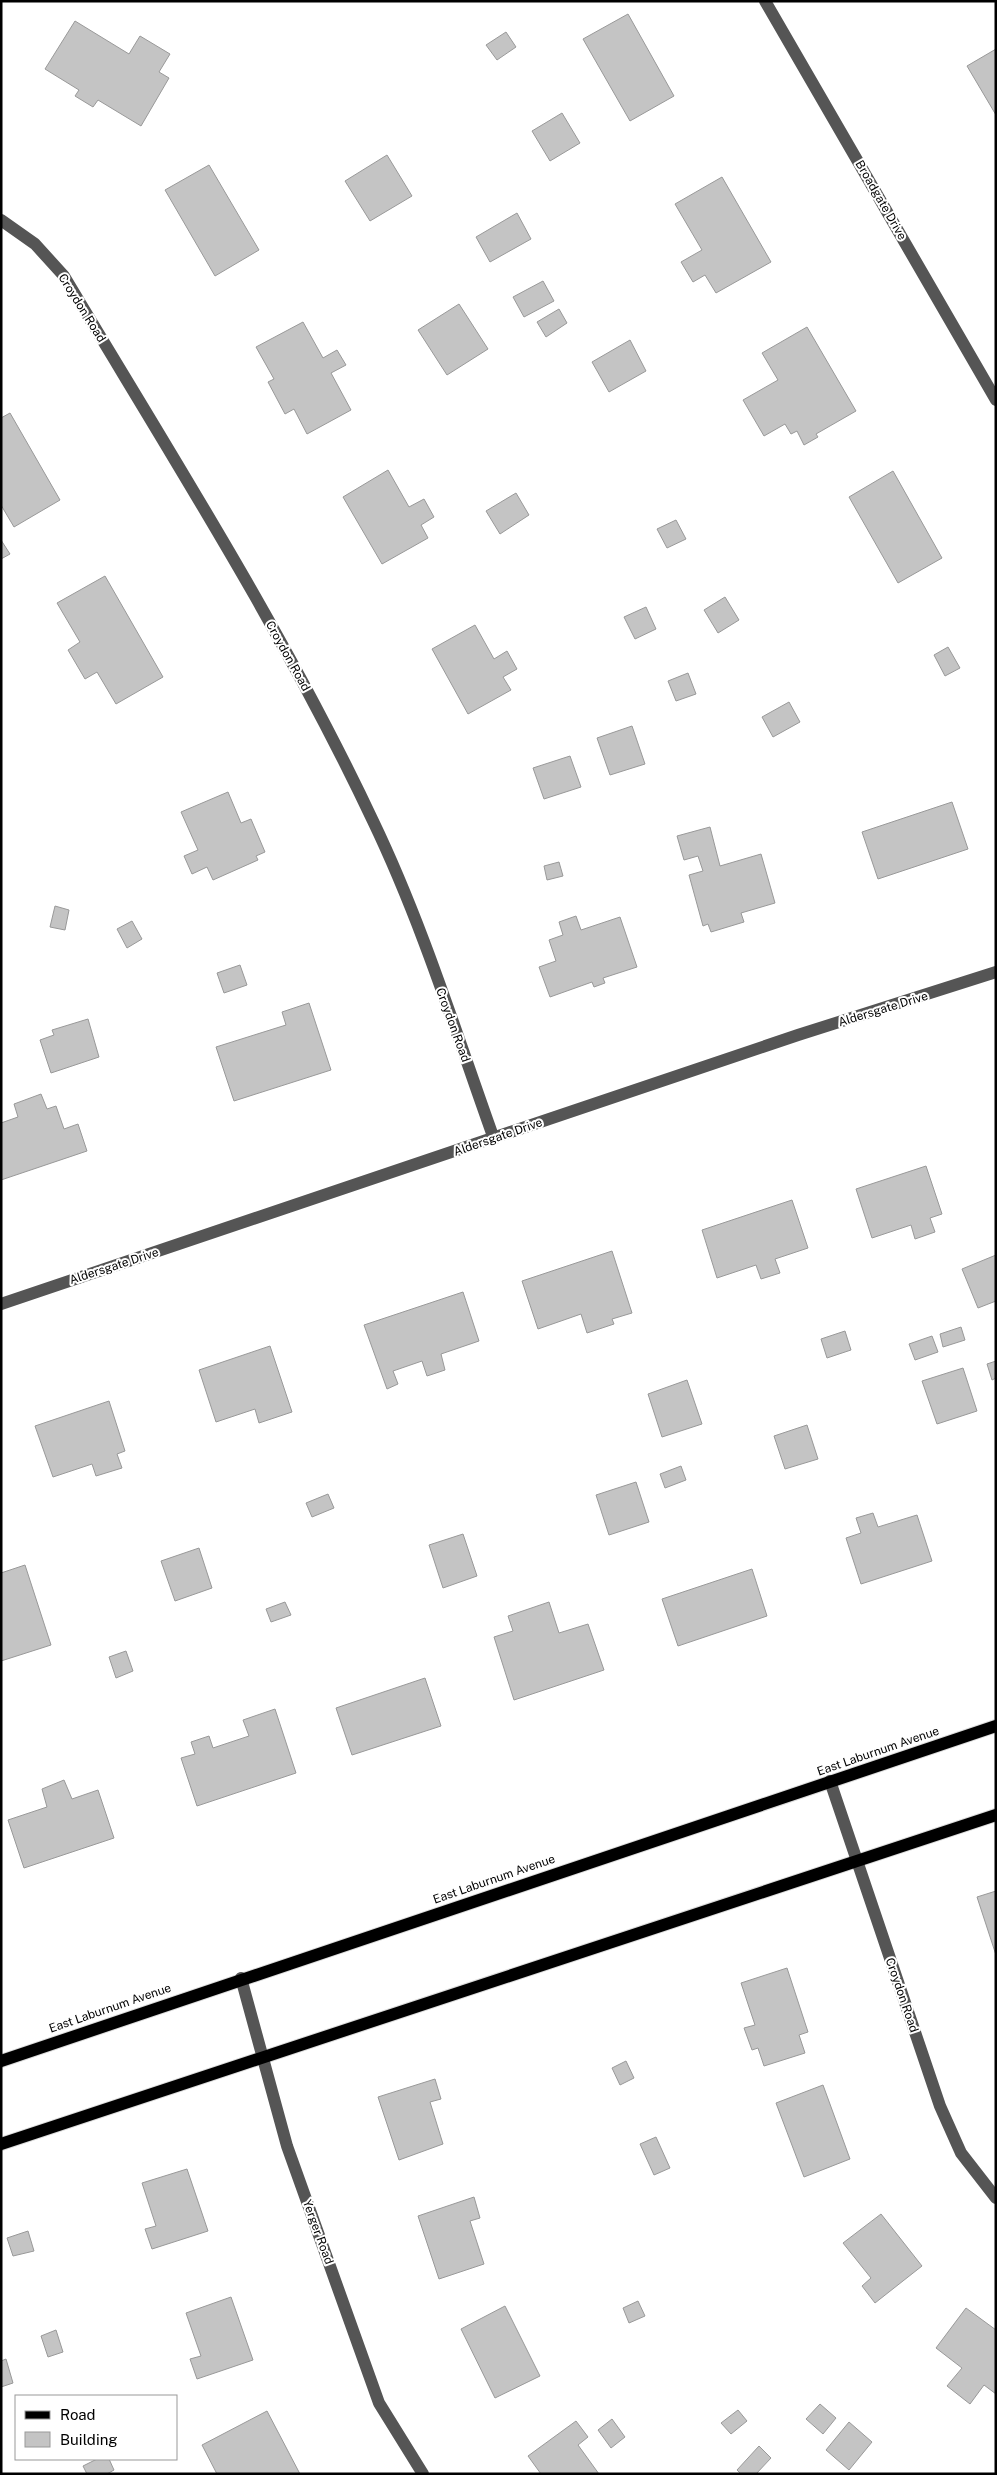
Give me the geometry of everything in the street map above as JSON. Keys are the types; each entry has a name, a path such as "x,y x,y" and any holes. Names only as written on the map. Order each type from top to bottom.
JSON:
{"main road":[{"name":"East Laburnum Avenue","path":"1,2061 241,1978 996,1726"},
{"path":"1,2144 996,1815"}],"street":[{"name":"Broadgate Drive","path":"765,1 996,400"},
{"name":"Croydon Road","path":"1,220 36,244 64,276 222,539 332,736 375,824 414,915 494,1139"},
{"name":"Aldersgate Drive","path":"1,1304 798,1035 996,972"},
{"name":"Croydon Road","path":"830,1781 940,2106 962,2153 996,2198"},
{"name":"Yerger Road","path":"241,1978 287,2146 379,2403 423,2474"}],"building":[{"path":"628,14 674,96 630,121 583,39"},
{"path":"75,21 129,54 140,36 170,54 159,72 169,78 141,126 98,100 93,107 75,96 79,90 45,69"},
{"path":"506,32 516,47 497,60 486,45"},
{"path":"996,49 996,115 967,66"},
{"path":"562,113 580,143 550,161 532,131"},
{"path":"387,155 412,196 370,221 345,181"},
{"path":"209,165 259,250 215,276 165,190"},
{"path":"722,177 771,262 716,293 705,275 693,282 681,262 702,250 675,204"},
{"path":"517,213 531,239 490,262 476,237"},
{"path":"543,281 554,301 524,317 513,297"},
{"path":"459,304 488,349 447,375 418,330"},
{"path":"559,309 567,323 546,337 537,322"},
{"path":"303,322 323,358 337,350 346,365 331,373 351,410 307,434 294,409 285,414 268,382 274,379 256,347"},
{"path":"807,327 856,411 816,434 818,437 804,445 797,431 791,434 785,424 764,436 743,400 778,380 762,353"},
{"path":"630,340 646,371 609,392 592,362"},
{"path":"10,413 60,500 14,527 1,505 1,418"},
{"path":"388,470 409,507 424,499 434,517 421,525 428,538 382,564 343,497"},
{"path":"893,471 942,558 898,583 849,497"},
{"path":"516,493 529,515 500,534 486,511"},
{"path":"676,520 686,539 667,548 657,529"},
{"path":"1,540 10,554 1,559"},
{"path":"105,576 163,677 116,704 97,672 85,679 68,650 80,642 57,603"},
{"path":"725,597 739,620 718,633 704,610"},
{"path":"646,607 656,629 635,639 624,617"},
{"path":"475,625 494,659 507,651 517,669 503,677 511,690 468,714 432,649"},
{"path":"948,647 960,668 945,676 934,655"},
{"path":"688,673 696,694 676,701 668,681"},
{"path":"789,702 800,722 773,737 762,717"},
{"path":"632,726 645,764 610,775 597,738"},
{"path":"570,756 581,787 544,799 533,768"},
{"path":"228,792 241,823 251,819 265,852 256,856 258,860 213,880 207,867 192,874 184,856 198,850 181,812"},
{"path":"952,802 968,849 878,879 862,832"},
{"path":"710,827 720,866 761,854 775,903 741,913 744,922 711,932 708,924 703,926 689,875 703,871 698,856 684,860 677,836"},
{"path":"559,862 563,876 547,880 544,866"},
{"path":"55,906 69,910 65,930 50,927"},
{"path":"576,916 581,930 620,917 637,967 603,978 605,983 594,987 592,982 550,997 539,967 556,961 549,940 563,935 559,922"},
{"path":"132,921 142,939 127,948 117,929"},
{"path":"240,965 247,985 224,993 217,973"},
{"path":"309,1003 331,1070 234,1101 216,1047 286,1025 282,1012"},
{"path":"88,1019 99,1057 51,1073 40,1040 54,1035 52,1030"},
{"path":"41,1094 47,1109 56,1106 64,1129 78,1124 87,1151 1,1180 1,1123 18,1117 14,1104"},
{"path":"926,1166 942,1214 930,1218 935,1232 915,1239 911,1225 872,1238 856,1189"},
{"path":"792,1200 808,1248 775,1259 780,1273 761,1279 756,1265 717,1278 702,1230"},
{"path":"612,1251 632,1313 612,1319 614,1324 587,1333 581,1314 538,1329 522,1281"},
{"path":"996,1255 996,1301 978,1308 962,1269"},
{"path":"463,1292 479,1341 441,1354 445,1370 427,1376 422,1361 393,1371 398,1384 387,1389 364,1325"},
{"path":"961,1327 965,1340 943,1347 940,1334"},
{"path":"845,1331 851,1350 827,1358 821,1339"},
{"path":"932,1336 938,1352 915,1360 909,1344"},
{"path":"270,1346 292,1412 259,1423 255,1409 216,1422 199,1370"},
{"path":"996,1361 996,1378 992,1380 987,1364"},
{"path":"963,1368 977,1411 937,1424 922,1381"},
{"path":"687,1380 702,1424 662,1437 648,1394"},
{"path":"109,1401 125,1451 117,1454 122,1468 96,1476 92,1464 53,1477 35,1426"},
{"path":"807,1425 818,1459 785,1469 774,1436"},
{"path":"681,1466 686,1480 665,1488 660,1474"},
{"path":"636,1482 649,1522 609,1535 596,1495"},
{"path":"328,1494 334,1508 312,1517 306,1503"},
{"path":"873,1513 878,1527 917,1515 932,1561 861,1584 846,1538 861,1533 856,1518"},
{"path":"463,1534 477,1576 443,1588 429,1545"},
{"path":"199,1548 212,1588 175,1601 161,1561"},
{"path":"25,1565 51,1645 1,1661 1,1573"},
{"path":"752,1569 767,1616 678,1646 662,1599"},
{"path":"285,1602 291,1615 271,1622 266,1609"},
{"path":"549,1602 559,1633 588,1624 604,1670 514,1700 494,1637 513,1631 508,1616"},
{"path":"126,1651 133,1671 116,1678 109,1657"},
{"path":"425,1678 441,1726 352,1755 336,1708"},
{"path":"275,1709 296,1773 197,1806 181,1758 195,1754 191,1742 209,1736 213,1748 249,1736 243,1720"},
{"path":"64,1780 72,1799 98,1790 114,1838 24,1868 8,1820 47,1807 42,1789"},
{"path":"996,1891 996,1955 977,1897"},
{"path":"787,1968 808,2032 799,2035 805,2053 764,2066 758,2048 752,2050 744,2028 755,2025 741,1983"},
{"path":"626,2061 634,2078 620,2085 612,2068"},
{"path":"435,2079 441,2099 430,2102 443,2144 399,2160 378,2097"},
{"path":"823,2085 850,2159 804,2177 776,2103"},
{"path":"656,2137 670,2168 654,2175 640,2144"},
{"path":"187,2169 208,2231 152,2249 145,2229 156,2226 142,2183"},
{"path":"474,2197 480,2218 470,2221 484,2264 439,2279 418,2216"},
{"path":"881,2214 922,2266 875,2303 862,2286 871,2278 843,2243"},
{"path":"28,2231 34,2251 13,2256 7,2238"},
{"path":"231,2297 253,2360 197,2379 190,2359 201,2356 186,2313"},
{"path":"638,2301 645,2316 629,2323 623,2308"},
{"path":"505,2306 540,2376 495,2398 461,2329"},
{"path":"966,2308 996,2330 996,2394 984,2385 970,2404 947,2386 962,2368 936,2348"},
{"path":"56,2330 63,2352 48,2357 41,2336"},
{"path":"6,2359 13,2383 1,2387 1,2361"},
{"path":"820,2404 836,2418 823,2434 806,2419"},
{"path":"738,2410 747,2421 731,2434 721,2423"},
{"path":"267,2411 300,2474 217,2474 202,2445"},
{"path":"612,2419 625,2437 611,2448 598,2430"},
{"path":"576,2421 588,2437 578,2445 599,2474 541,2474 528,2456"},
{"path":"849,2422 872,2442 849,2470 826,2450"},
{"path":"759,2446 771,2458 756,2474 741,2474 737,2470"},
{"path":"95,2460 109,2460 114,2470 107,2474 87,2474 83,2466"}]}
